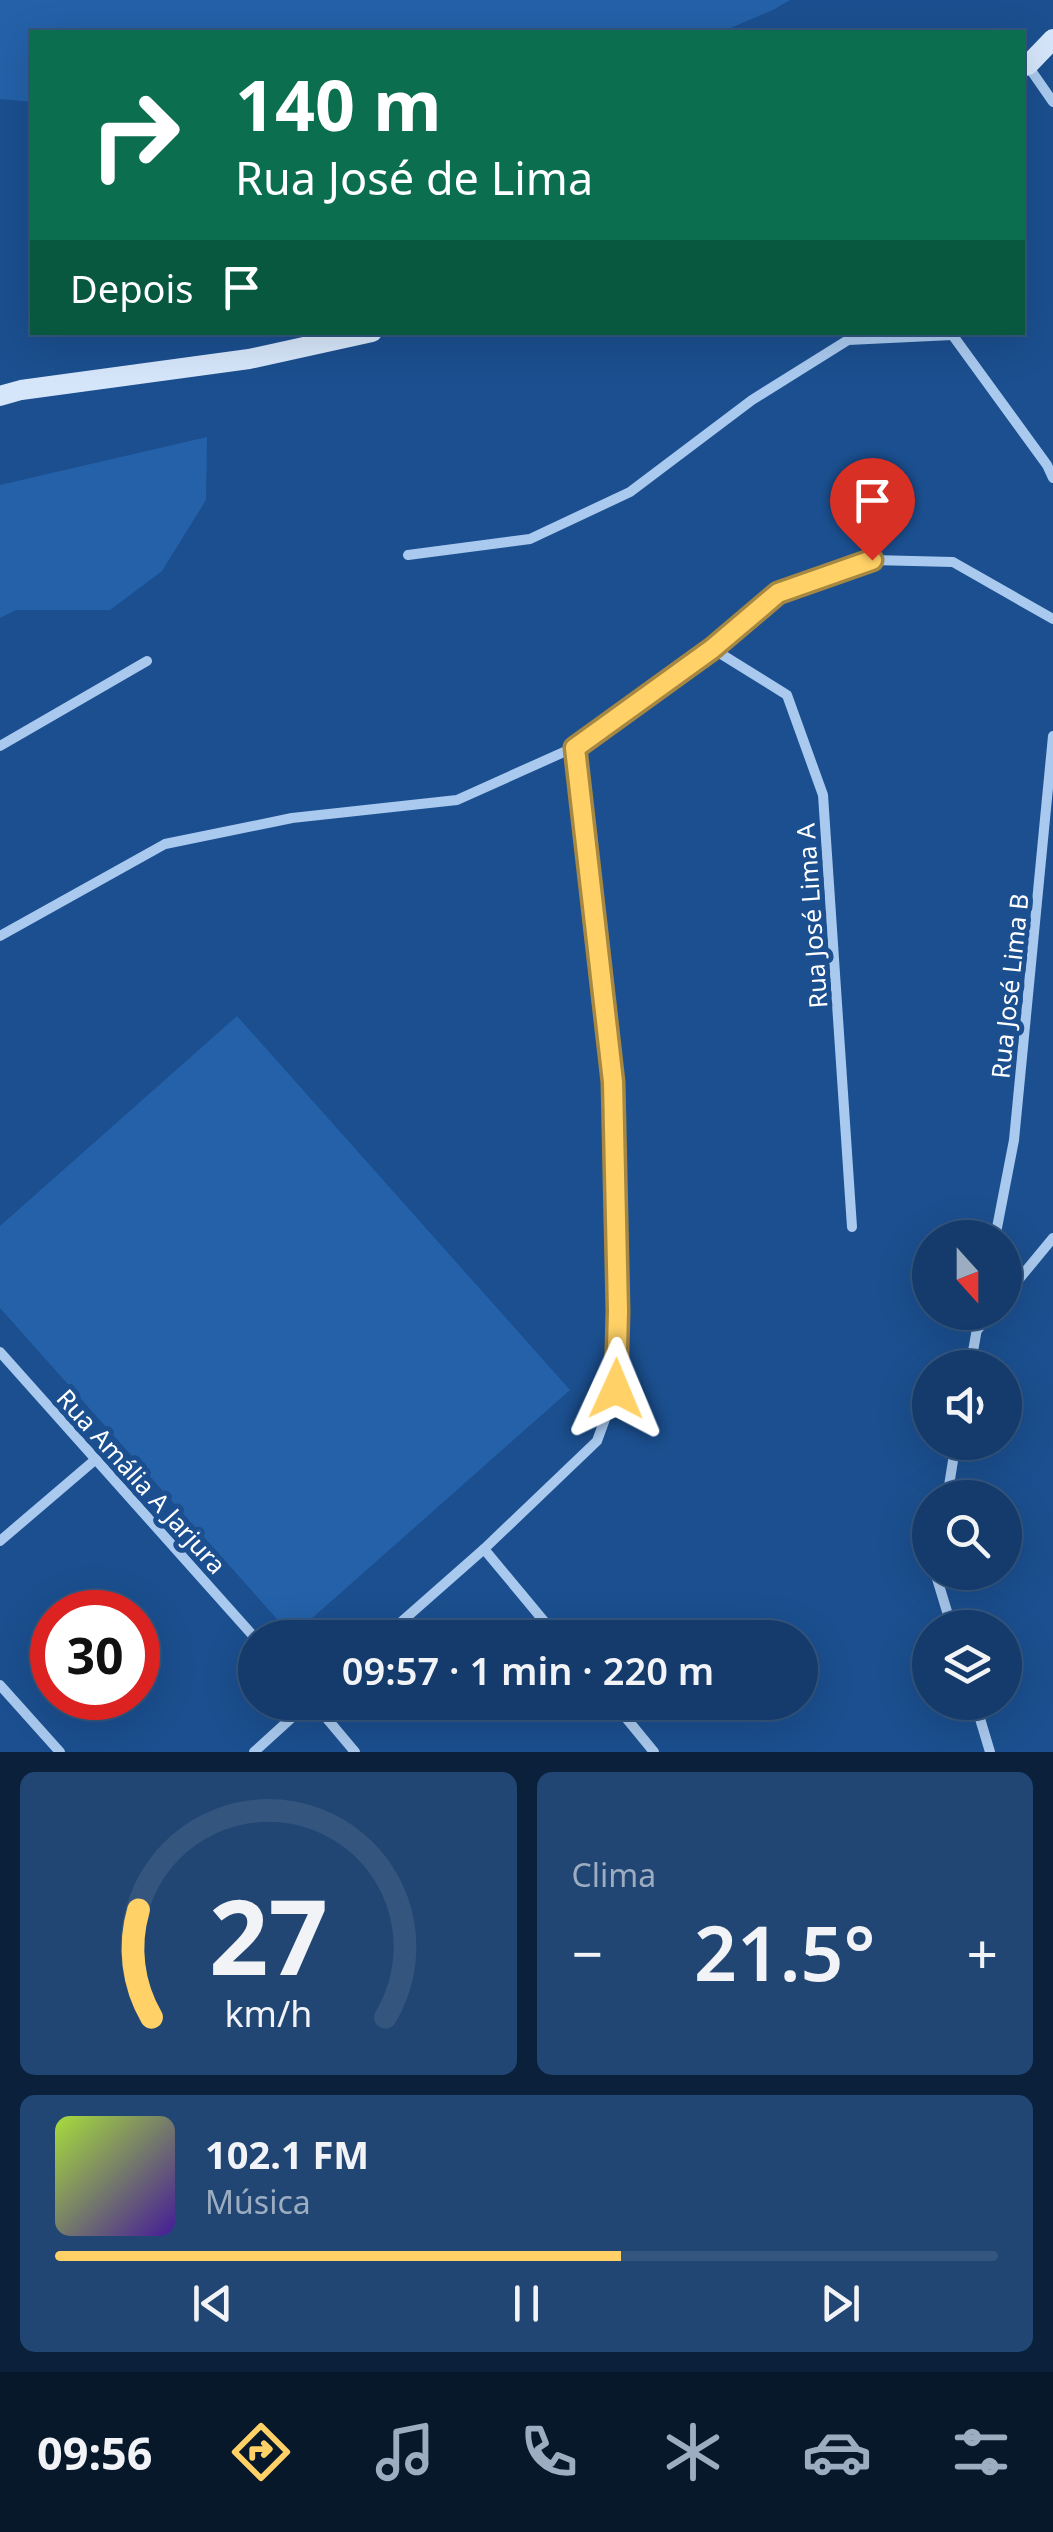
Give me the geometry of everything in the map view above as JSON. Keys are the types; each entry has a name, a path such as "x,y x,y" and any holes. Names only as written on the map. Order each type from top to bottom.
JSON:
{"main road":[{"path":"1025,66 1053,39"},
{"path":"0,396 250,359 358,335"}],"street":[{"path":"1025,66 1053,102"},
{"path":"408,554 530,539 630,492 752,400 848,340 934,335"},
{"path":"952,335 1053,478"},
{"path":"0,936 165,844 292,818 457,800 575,748 712,649 778,593 872,560 954,562 1053,619"},
{"name":"Rua José Lima A","path":"712,649 787,695 823,795 852,1227"},
{"path":"0,746 147,661"},
{"name":"Rua José Lima B","path":"998,1220 1014,1140 1053,736"},
{"path":"402,1620 597,1441 616,1389 613,1082 575,748"},
{"path":"1022,1275 1053,1238"},
{"path":"973,1350 977,1330"},
{"name":"Rua Amália A Jarjura","path":"0,1352 239,1620"},
{"path":"0,1540 96,1459"},
{"path":"484,1548 543,1620"},
{"path":"0,1684 60,1752"},
{"path":"254,1752 290,1720"},
{"path":"327,1720 355,1752"},
{"path":"628,1720 654,1752"},
{"path":"980,1720 990,1752"}],"shaded area":[{"path":"0,0 790,0 726,30 30,30 30,102 0,99"},
{"path":"207,437 206,500 162,571 110,610 16,610 0,618 0,485"},
{"path":"237,1016 570,1390 310,1620 278,1620 0,1308 0,1226"}],"route":[{"path":"616,1389 613,1082 575,748 712,649 778,593 872,560"}]}
